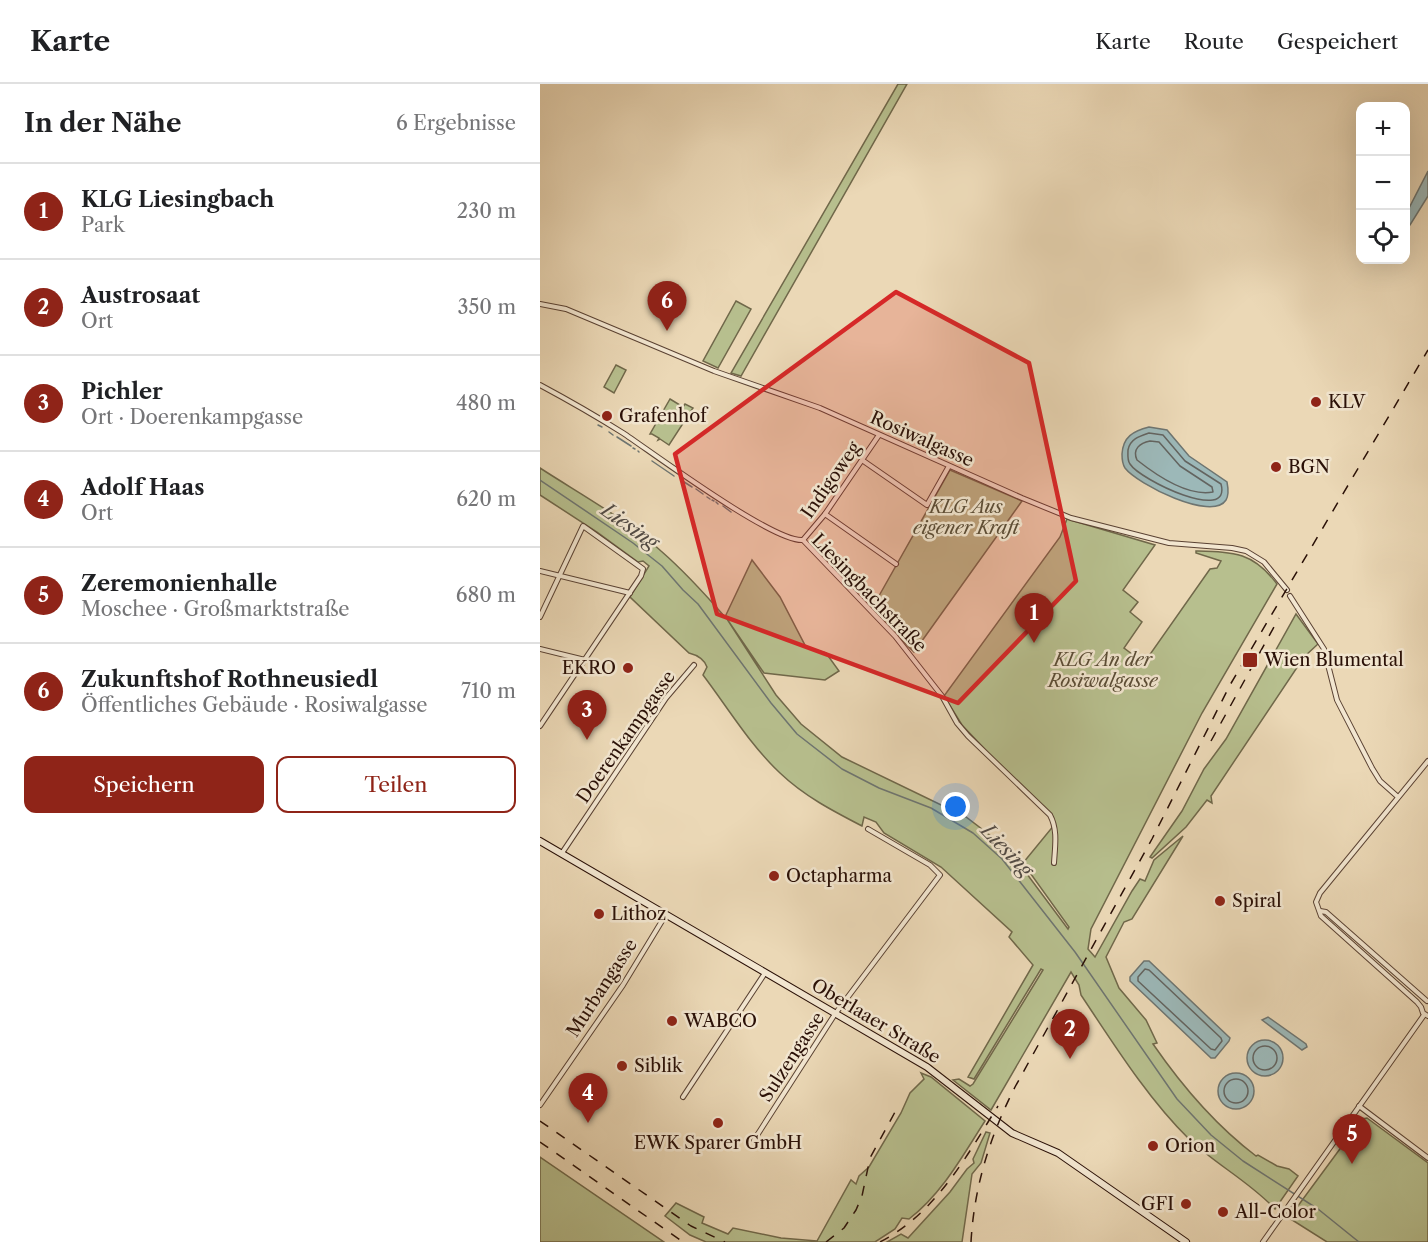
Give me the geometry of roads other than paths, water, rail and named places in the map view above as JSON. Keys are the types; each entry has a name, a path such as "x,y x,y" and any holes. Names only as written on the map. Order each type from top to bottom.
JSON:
{"main road":[{"name":"Oberlaaer Straße","path":"540,841 927,1067 1012,1133 1058,1153 1186,1242"}],"street":[{"name":"Rosiwalgasse","path":"540,304 566,309 714,371 812,405 1033,503 1089,524 1177,544 1246,551 1264,562 1287,590"},
{"name":"Liesingbachstraße","path":"540,385 623,434 672,468 751,517 791,539 803,540 895,636 932,683 968,736 1050,815 1056,832 1054,863"},
{"name":"Indigoweg","path":"803,540 825,514 879,435"},
{"path":"862,460 927,505 950,466"},
{"path":"825,514 896,564"},
{"path":"540,617 583,526 643,569 643,573 630,593 540,726"},
{"path":"540,571 630,593"},
{"path":"1290,596 1324,649 1337,700 1374,773 1398,797"},
{"path":"540,649 585,660"},
{"name":"Doerenkampgasse","path":"561,854 666,698 693,665"},
{"path":"1263,1242 1426,1015 1421,1007 1321,916 1316,898 1428,760"},
{"name":"Sulzengasse","path":"754,1140 836,1014 940,875 930,865 868,829"},
{"path":"1320,911 1326,912 1428,1001 1421,1007"},
{"name":"Murbangasse","path":"540,1105 623,985 665,916"},
{"path":"683,1097 765,974"},
{"path":"1359,1106 1428,1158"}],"water":[{"path":"1428,171 1428,196 1410,225 1410,206"},
{"path":"1149,427 1167,430 1189,456 1227,482 1226,500 1218,506 1206,507 1191,504 1159,491 1132,475 1123,463 1124,443 1134,433"},
{"path":"1144,961 1149,961 1230,1038 1215,1058 1211,1058 1130,981 1130,977"},
{"path":"1268,1017 1307,1047 1302,1050 1262,1020"},
{"path":"1265,1040 1278,1045 1283,1058 1278,1071 1265,1076 1252,1071 1247,1058 1252,1045"},
{"path":"1236,1073 1249,1078 1254,1091 1249,1104 1236,1109 1223,1104 1218,1091 1223,1078"}],"waterway":[{"path":"598,425 602,427"},
{"path":"609,432 613,435"},
{"path":"617,437 631,446"},
{"path":"652,461 674,476"},
{"name":"Liesing","path":"540,480 633,543 662,566 698,604 771,703 797,734 842,769 879,788 931,808 973,833 1002,859 1075,952 1177,1099 1211,1135 1243,1161 1318,1209 1359,1242"},
{"path":"681,480 692,487"},
{"path":"696,489 703,494"},
{"path":"723,506 731,512"}],"railway":[{"path":"971,1242 976,1201 985,1162 998,1124 1015,1087 1152,839 1230,685 1428,350"},
{"path":"1211,741 1279,618"},
{"path":"880,1242 900,1230 934,1200 961,1164 998,1106"},
{"path":"826,1242 844,1228 856,1210 862,1196 870,1158 895,1112"},
{"path":"540,1121 691,1226 725,1242"},
{"path":"540,1142 683,1242"}],"place":[{"name":"Zukunftshof Rothneusiedl","path":"667,331"},
{"name":"KLV","path":"1316,402"},
{"name":"Grafenhof","path":"607,416"},
{"name":"BGN","path":"1276,467"},
{"name":"KLG Liesingbach","path":"1034,643"},
{"name":"Wien Blumental","path":"1250,660"},
{"name":"EKRO","path":"628,668"},
{"name":"Pichler","path":"587,740"},
{"name":"Octapharma","path":"774,876"},
{"name":"Spiral","path":"1220,901"},
{"name":"Lithoz","path":"599,914"},
{"name":"WABCO","path":"672,1021"},
{"name":"Austrosaat","path":"1070,1059"},
{"name":"Siblik","path":"622,1066"},
{"name":"Adolf Haas","path":"588,1123"},
{"name":"EWK Sparer GmbH","path":"718,1123"},
{"name":"Orion","path":"1153,1146"},
{"name":"Zeremonienhalle","path":"1352,1164"},
{"name":"GFI","path":"1186,1204"},
{"name":"All-Color","path":"1223,1212"}],"park label":[{"name":"KLG Aus eigener Kraft","path":"966,517"},
{"name":"KLG An der Rosiwalgasse","path":"1103,670"}]}
